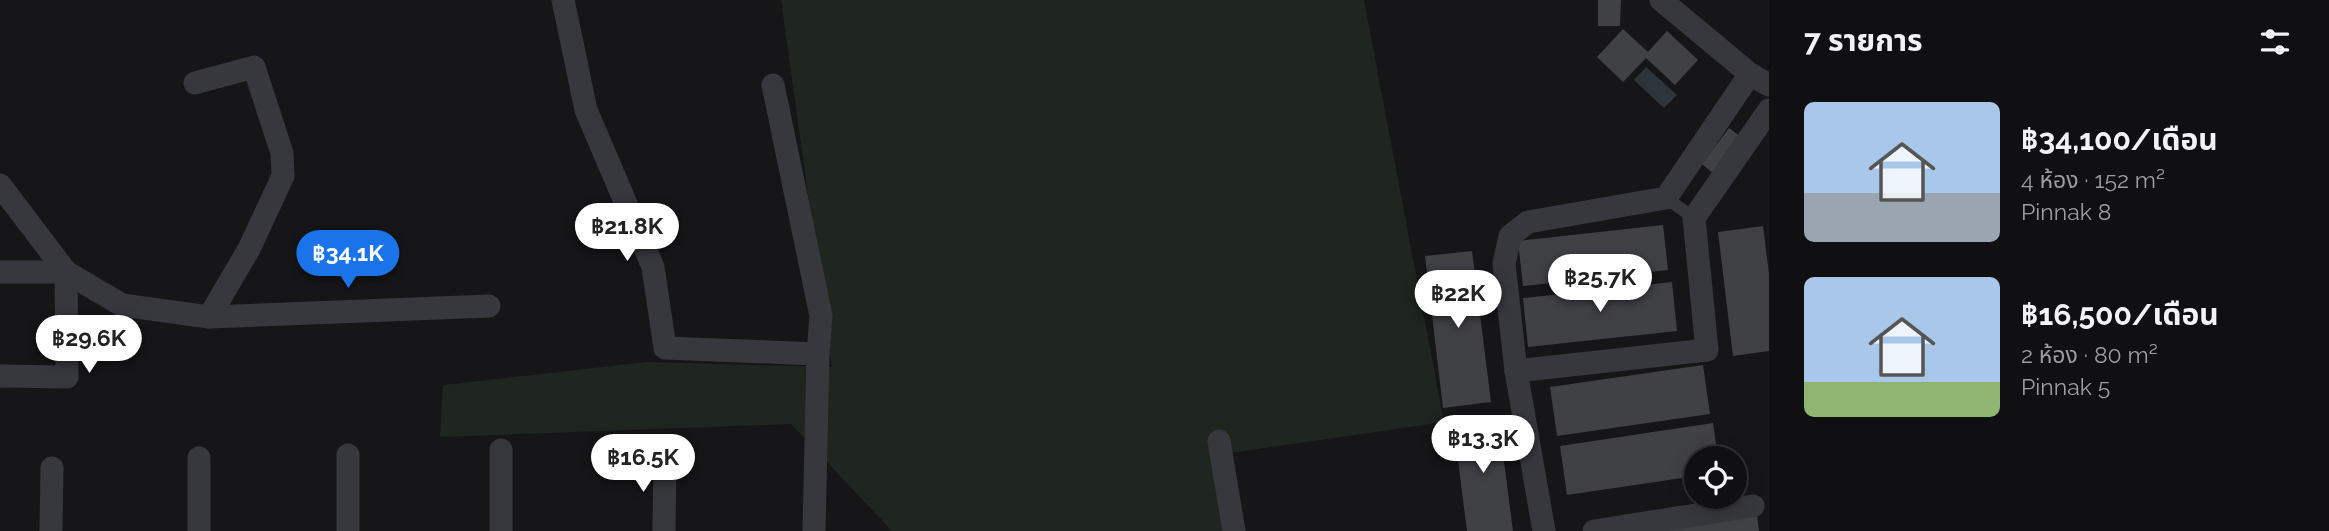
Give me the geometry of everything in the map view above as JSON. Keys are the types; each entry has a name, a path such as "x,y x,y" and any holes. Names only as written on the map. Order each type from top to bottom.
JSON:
{"street":[{"path":"562,0 586,110 653,267 664,348 817,354"},
{"path":"1544,531 1516,371 1504,264 1510,236 1528,222 1666,198 1760,79 1661,0"},
{"path":"195,83 254,66 282,153 283,176 249,249 209,317"},
{"path":"773,85 821,316 817,354 814,531"},
{"path":"1516,371 1707,350 1694,218 1769,110"},
{"path":"0,184 66,272 122,305 209,317 489,306"},
{"path":"0,272 66,272"},
{"path":"0,376 67,377 66,272"},
{"path":"1219,441 1234,531"},
{"path":"501,450 501,531"},
{"path":"348,455 348,531"},
{"path":"664,531 665,457"},
{"path":"199,458 199,531"},
{"path":"51,531 52,468"},
{"path":"1594,531 1753,506"}],"lane":[{"path":"1666,198 1694,218"}],"shaded area":[{"path":"781,0 1364,0 1444,422 1230,453 1243,531 892,531 791,424 440,437 443,385 647,362 832,367"},
{"path":"1646,67 1677,95 1664,108 1634,80"}],"building":[{"path":"1598,0 1621,0 1620,26 1598,26"},
{"path":"1623,29 1648,52 1667,31 1698,60 1675,85 1646,58 1623,82 1597,57"},
{"path":"1729,128 1741,137 1714,174 1702,164"},
{"path":"1663,225 1668,270 1523,286 1518,241"},
{"path":"1763,226 1769,274 1769,351 1733,356 1718,232"},
{"path":"1472,251 1491,402 1443,408 1425,256"},
{"path":"1672,282 1677,331 1528,347 1523,298"},
{"path":"1703,365 1710,414 1557,436 1550,387"},
{"path":"1498,415 1513,531 1467,531 1453,421"},
{"path":"1713,423 1716,446 1684,446 1684,478 1567,495 1560,446"},
{"path":"1756,508 1759,531 1608,531"}]}
